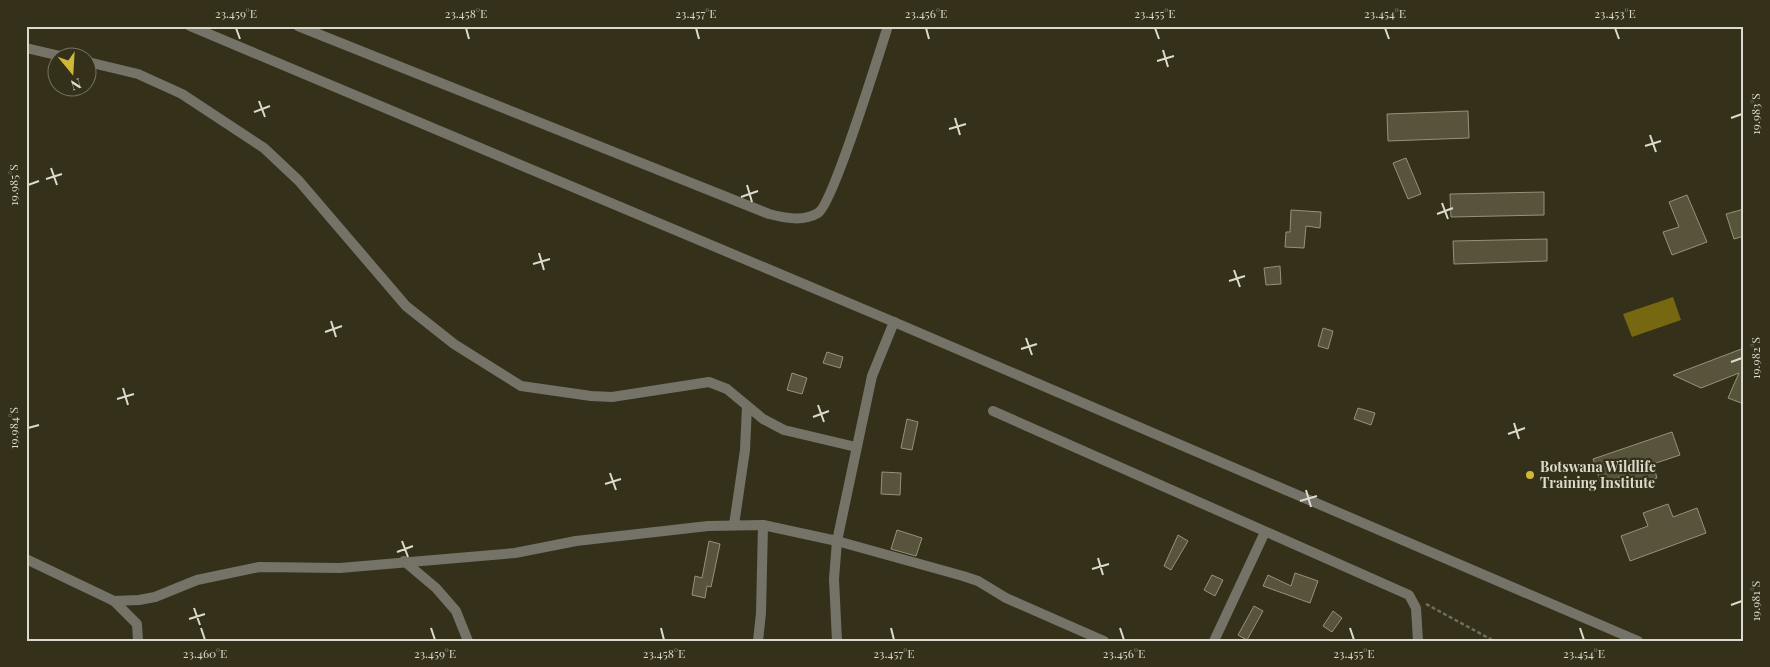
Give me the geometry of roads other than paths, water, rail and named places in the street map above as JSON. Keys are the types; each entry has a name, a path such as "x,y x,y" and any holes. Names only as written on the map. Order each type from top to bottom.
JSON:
{"street":[{"path":"190,26 894,322 1638,641"},
{"path":"298,26 760,210 788,219 803,218 819,213 825,204 841,166 888,26"},
{"path":"26,48 48,53"},
{"path":"98,64 138,74 182,94 264,148 299,181 406,306 454,344 521,386 612,397 709,382 726,389 763,419 784,430 856,446"},
{"path":"837,641 834,579 837,541 872,376 894,322"},
{"path":"734,525 745,450 747,406"},
{"path":"993,411 1409,595 1416,608 1418,641"},
{"path":"761,638 763,525"},
{"path":"114,601 155,597 197,580 259,567 340,568 404,561 515,553 576,541 708,526 763,525 837,541 970,579 1006,598 1104,641"},
{"path":"1214,641 1264,532"},
{"path":"26,559 114,601 137,624 138,641"},
{"path":"404,561 436,588 456,611 468,641"}],"place":[{"name":"Botswana Wildlife Training Institute","path":"1530,475"}]}
